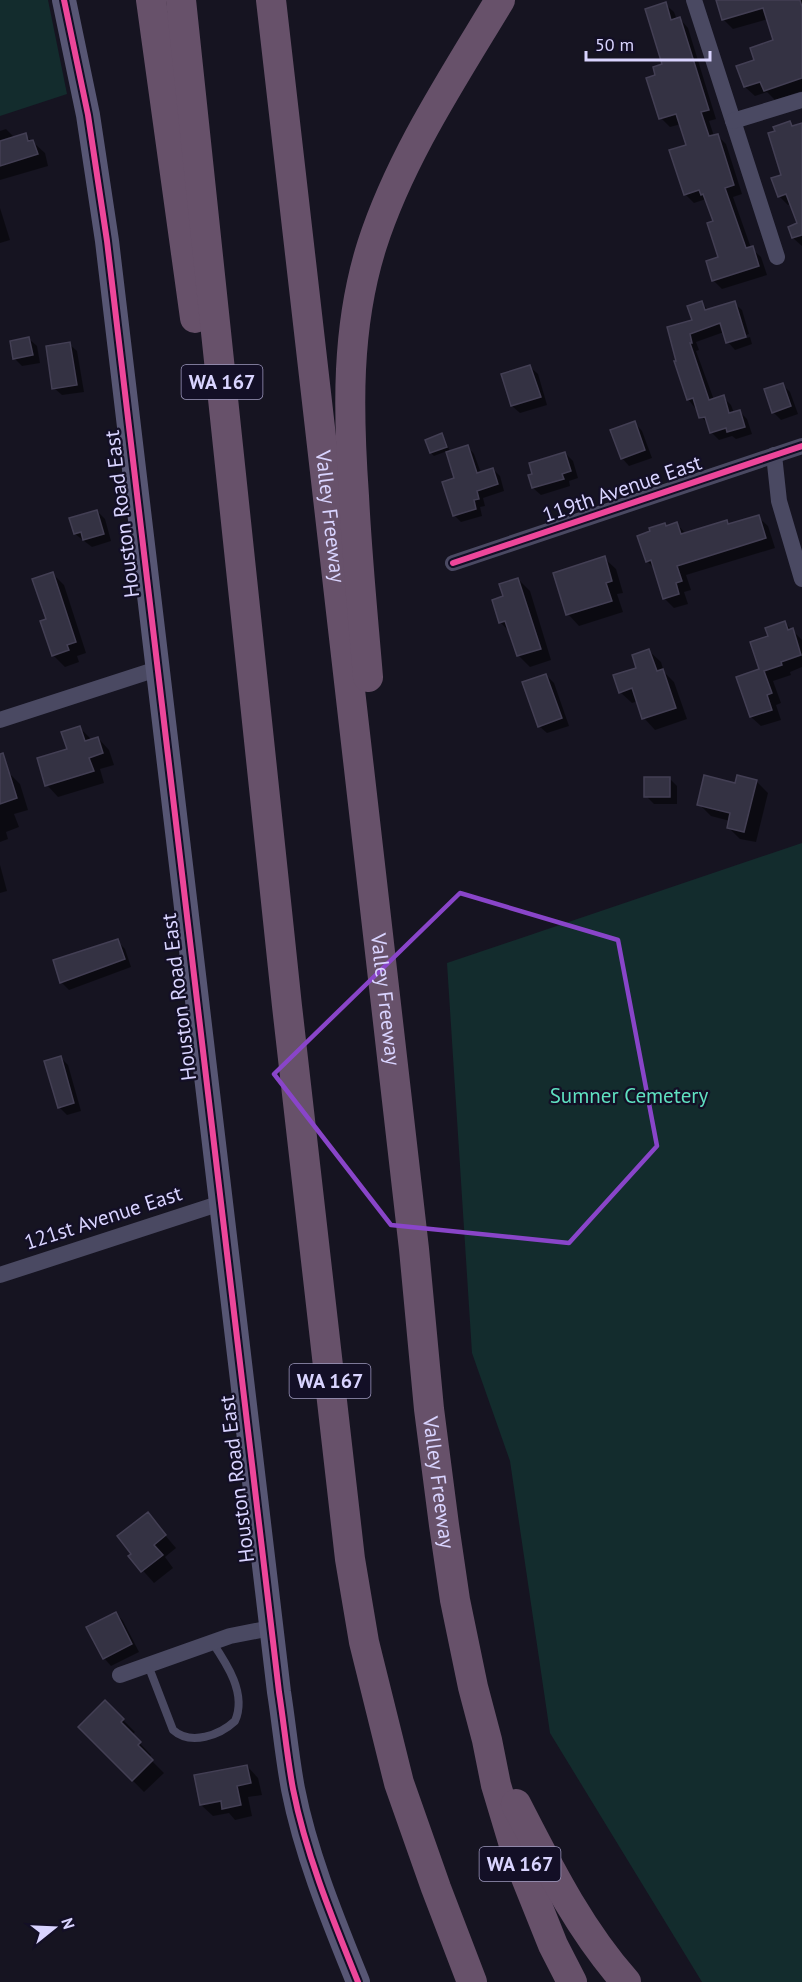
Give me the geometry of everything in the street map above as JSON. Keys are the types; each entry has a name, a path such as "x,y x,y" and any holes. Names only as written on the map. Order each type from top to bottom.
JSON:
{"highway":[{"path":"151,0 193,301 210,445 262,764"},
{"name":"WA 167","path":"181,0 287,1006 350,1559 364,1642 399,1783 472,1982"},
{"name":"Valley Freeway","path":"271,0 414,1249 429,1409 444,1525 460,1622 473,1687 488,1740 496,1785 517,1855 553,1945 572,1982"},
{"path":"382,964 381,860 350,434 350,362 354,327 372,244 392,195 447,89 500,0"},
{"path":"488,1740 512,1797 549,1870 587,1932 607,1961 626,1982"}],"street":[{"name":"Houston Road East","path":"64,0 88,115 107,241 271,1628 294,1790 310,1848 336,1926 358,1982"},
{"path":"694,0 777,257"},
{"path":"734,121 802,100"},
{"name":"119th Avenue East","path":"453,563 802,446"},
{"path":"774,455 779,501 802,579"},
{"path":"0,720 157,669"},
{"name":"121st Avenue East","path":"0,1275 221,1203"},
{"path":"120,1676 230,1636 271,1628"}],"lane":[{"path":"148,1665 173,1730 190,1737 215,1734 235,1721 239,1707 229,1669 212,1642"}],"highlighted area":[{"path":"460,893 618,940 657,1146 569,1243 391,1225 274,1074"}],"green space":[{"path":"0,0 48,0 67,94 0,116"},
{"name":"Sumner Cemetery","path":"802,843 802,1982 702,1982 550,1733 510,1461 472,1353 447,963"}],"building":[{"path":"716,0 800,0 802,7 802,78 764,91 760,82 744,87 736,66 754,60 750,48 773,40 763,8 722,20"},
{"path":"666,2 671,20 680,17 709,110 701,112 709,136 718,134 734,185 725,188 746,248 753,246 759,266 712,281 706,261 718,257 707,223 713,221 703,194 701,195 699,190 684,195 669,150 686,145 676,114 659,119 646,78 655,75 653,67 662,64 645,9"},
{"path":"790,121 792,126 802,123 802,235 792,238 788,227 797,223 786,194 778,197 771,178 781,175 768,133 775,131 773,127"},
{"path":"26,133 28,141 33,140 38,154 0,166 0,141"},
{"path":"702,301 705,310 735,301 746,337 726,343 720,323 690,334 692,343 690,343 709,400 724,395 729,413 740,410 745,427 727,432 726,428 710,433 705,417 699,418 693,398 687,400 674,361 676,361 667,327 692,320 687,306"},
{"path":"29,337 33,355 13,359 10,341"},
{"path":"70,342 77,385 52,389 46,346"},
{"path":"530,365 541,397 511,406 501,374"},
{"path":"783,383 791,406 772,413 764,389"},
{"path":"635,421 645,450 621,459 610,430"},
{"path":"442,433 447,447 430,453 425,440"},
{"path":"468,445 477,473 493,468 498,484 477,491 479,499 474,500 476,509 453,516 442,482 454,478 446,452"},
{"path":"565,452 571,471 562,474 564,479 532,488 528,475 532,474 529,463"},
{"path":"97,510 104,534 83,540 81,532 74,534 69,518"},
{"path":"759,515 766,538 677,566 682,581 676,583 679,594 663,599 651,560 646,562 637,536 650,531 649,528 665,523 666,526 677,522 681,534 727,520 728,524"},
{"path":"605,556 612,581 606,583 612,601 566,615 553,573"},
{"path":"53,572 76,642 67,645 69,650 52,656 40,621 46,619 32,579"},
{"path":"518,578 541,649 517,656 505,621 499,623 492,600 503,596 499,584"},
{"path":"785,621 788,630 793,628 801,655 764,671 772,693 767,695 772,710 750,717 736,677 759,669 750,642 768,636 765,628"},
{"path":"649,649 657,671 663,669 676,708 642,719 632,688 619,693 613,675 636,668 632,655"},
{"path":"546,674 562,718 538,727 522,682"},
{"path":"80,726 85,741 98,737 103,753 89,758 94,771 45,786 37,758 67,749 61,732"},
{"path":"3,753 17,798 0,804 0,754"},
{"path":"704,775 735,783 737,775 757,780 744,832 727,828 730,813 697,805"},
{"path":"644,777 670,777 670,797 644,797"},
{"path":"118,939 125,959 60,983 53,960"},
{"path":"61,1056 74,1103 58,1108 44,1061"},
{"path":"148,1512 166,1535 154,1545 163,1555 141,1572 128,1556 131,1554 117,1536"},
{"path":"116,1612 132,1644 103,1659 86,1627"},
{"path":"105,1700 124,1719 121,1722 141,1742 138,1745 153,1760 132,1781 78,1727"},
{"path":"247,1765 251,1783 237,1786 241,1805 222,1809 221,1801 200,1805 194,1775"}],"cycle path":[{"path":"64,0 88,115 107,241 289,1765 305,1838 358,1982"},
{"path":"453,563 802,446"}]}
